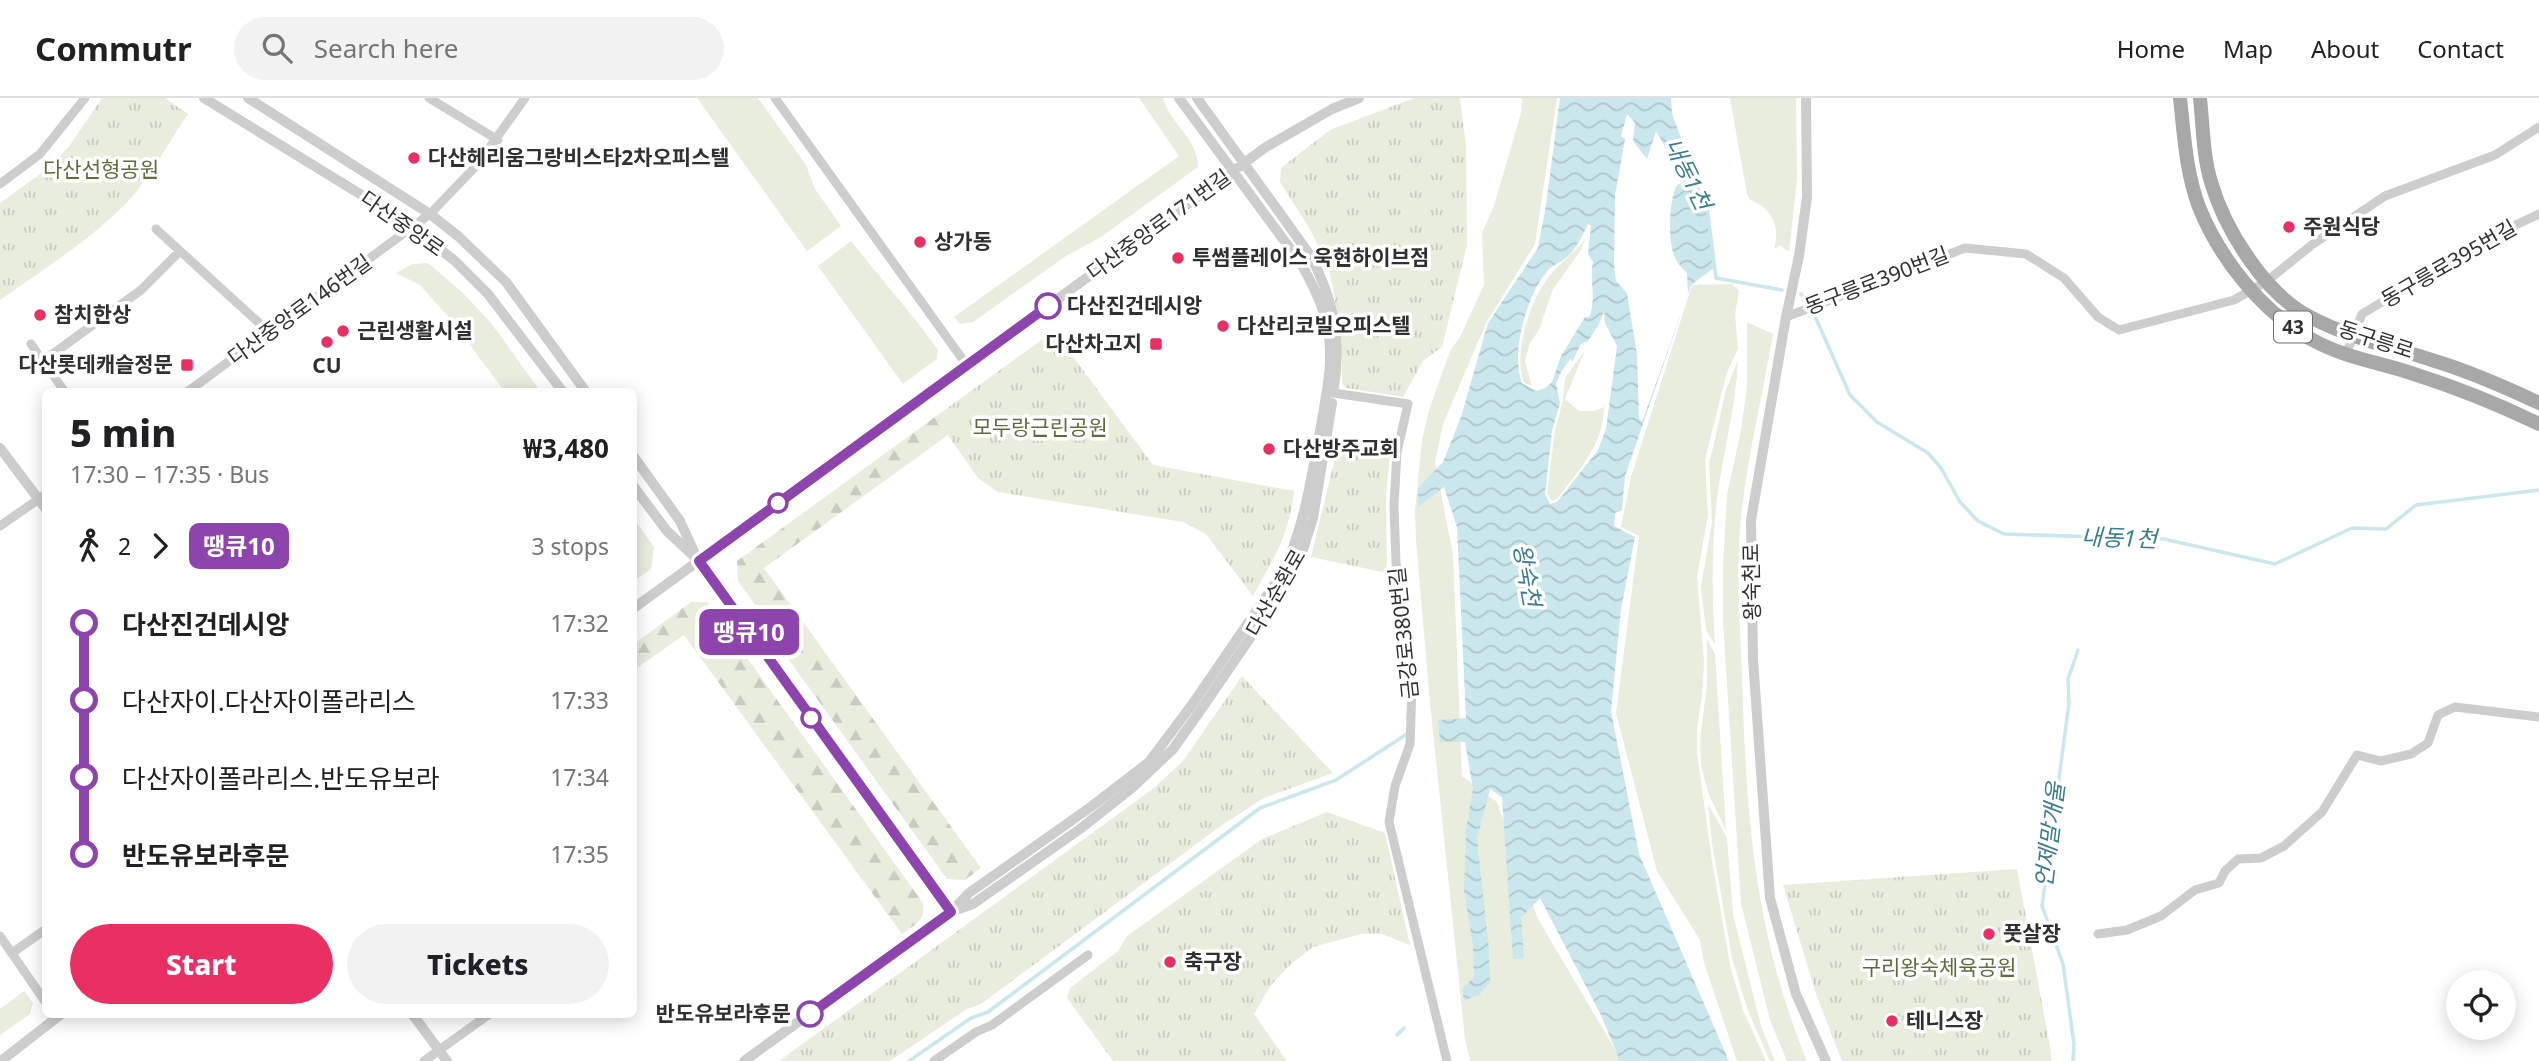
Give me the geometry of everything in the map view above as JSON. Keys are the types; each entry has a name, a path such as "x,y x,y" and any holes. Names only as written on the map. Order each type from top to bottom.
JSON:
{"main road":[{"name":"동구릉로","path":"2180,98 2186,152 2199,207 2225,254 2251,292 2273,312 2311,339 2346,355 2411,373 2500,405 2539,424"},
{"name":"동구릉로","path":"2200,98 2204,144 2215,194 2241,246 2284,300 2308,317 2354,337 2437,361 2539,403"}],"street":[{"path":"0,184 40,154 85,98"},
{"name":"다산중앙로","path":"204,98 413,228 455,261 488,294 560,388"},
{"name":"다산중앙로","path":"248,98 430,214 458,236 506,282 583,388"},
{"path":"429,98 498,140"},
{"name":"다산중앙로146번길","path":"193,388 430,214 456,189 498,140 525,98"},
{"path":"775,98 966,364"},
{"name":"다산순환로","path":"1179,98 1300,262 1316,291 1328,330 1330,393"},
{"name":"다산순환로","path":"744,1061 951,912 973,904 1080,829 1133,787 1173,748 1268,612 1300,559 1317,500 1338,350 1337,328 1325,287 1310,255 1197,98"},
{"name":"다산중앙로171번길","path":"637,606 1243,163 1332,109 1359,98"},
{"name":"왕숙천로","path":"1807,98 1807,197 1799,256 1751,520 1753,659 1770,898 1796,994 1826,1061"},
{"name":"동구릉로390번길","path":"1786,317 1965,248 2026,254 2064,278 2098,317 2119,330 2234,300 2251,292 2313,244 2385,196 2495,155 2539,127"},
{"name":"동구릉로395번길","path":"2346,355 2362,314 2492,236 2539,214"},
{"path":"156,229 270,332"},
{"path":"43,361 141,290 180,251"},
{"path":"31,344 62,388"},
{"name":"금강로380번길","path":"1330,393 1408,404 1397,452 1394,506 1402,625 1412,687 1410,744 1395,786 1389,822 1447,1061"},
{"path":"0,448 42,497 0,526"},
{"path":"637,461 680,520 699,561 951,912"},
{"path":"637,491 667,531 699,561"},
{"path":"2098,934 2127,930 2161,916 2195,890 2219,883 2225,871 2238,859 2261,858 2284,846 2322,812 2357,755 2381,761 2411,754 2428,743 2438,715 2455,707 2539,717"},
{"path":"12,953 42,932"},
{"path":"0,936 42,997"},
{"path":"934,1061 976,1032 992,1026 1088,956"},
{"path":"1,1061 55,1018"},
{"path":"415,1018 447,1061"},
{"path":"424,1061 484,1018"}],"green space":[{"name":"다산선형공원","path":"102,98 165,98 188,114 146,178 117,213 0,300 0,203 51,166 70,145"},
{"path":"697,98 758,98 806,165 815,189 841,226 807,251"},
{"path":"1139,98 1163,98 1172,117 1194,148 1198,167 1101,237 1066,256 973,322 960,324 954,317 1179,156"},
{"path":"1414,98 1460,98 1466,145 1467,245 1442,347 1423,361 1403,397 1346,388 1342,383 1342,341 1329,268 1310,229 1280,182 1281,168 1330,130"},
{"path":"1522,98 1557,98 1535,244 1486,323 1443,424 1435,462 1453,555 1462,776 1497,802 1538,919 1622,1061 1470,1061 1465,1039 1430,703 1415,510 1422,440 1429,410 1450,351 1460,337 1484,285 1482,233 1494,206 1521,113"},
{"path":"1730,98 1796,98 1797,179 1789,252 1780,245 1774,249 1776,232 1772,218 1763,207 1749,199 1747,194"},
{"path":"1586,238 1581,250 1553,289 1525,361 1532,386 1524,383 1520,357 1531,311 1551,274"},
{"path":"851,241 938,350 937,359 903,384 818,266"},
{"path":"428,263 463,293 491,323 538,388 502,388 452,321 420,285 396,273 413,264"},
{"path":"1732,284 1739,291 1735,314 1738,349 1727,372 1705,459 1708,515 1697,577 1704,662 1697,753 1730,965 1743,1010 1766,1061 1737,1061 1704,963 1700,940 1657,871 1616,713 1639,536 1621,527 1631,477 1692,285"},
{"path":"1747,322 1773,334 1741,517 1739,597 1746,776 1764,919 1789,1013 1807,1061 1787,1061 1770,1020 1741,903 1723,622 1723,566 1727,495 1747,387"},
{"name":"모두랑근린공원","path":"1054,331 1153,465 1294,491 1284,534 1253,596 1206,534 1183,522 998,492 978,478 935,417"},
{"path":"1585,350 1565,399 1579,411 1594,411 1604,407 1603,420 1589,456 1558,498 1552,501 1547,494 1565,378"},
{"path":"1738,360 1735,395 1715,517 1715,645 1706,630 1701,587 1712,522 1709,465 1726,390"},
{"path":"935,417 948,435 764,568 981,868 965,880 947,879 784,653 775,632 738,581 737,561"},
{"path":"1338,446 1390,454 1386,496 1387,573 1311,557"},
{"path":"637,523 654,547 651,569 637,579"},
{"path":"691,602 707,602 923,903 923,914 915,925 902,934 684,635 637,668 637,642"},
{"path":"1707,639 1715,654 1726,830 1709,795 1701,766 1700,740 1707,684"},
{"path":"1242,676 1333,773 1264,798 1222,825 981,1004 967,1009 890,1061 779,1061 1154,788 1183,761"},
{"path":"1708,804 1727,838 1733,914 1761,1026 1775,1061 1770,1061 1747,1008 1732,958"},
{"path":"1327,812 1385,833 1410,945 1382,934 1361,934 1313,947 1291,964 1271,985 1254,1014 1287,1061 1113,1061 1067,998 1070,988 1118,951 1127,936 1262,839"},
{"name":"구리왕숙체육공원","path":"2017,869 2051,1061 1842,1061 1816,994 1783,885"},
{"path":"24,991 33,1003 30,1014 0,1035 0,1009"}],"water":[{"name":"왕숙천","path":"1560,98 1671,98 1672,114 1708,209 1715,267 1691,285 1688,294 1687,273 1674,255 1670,231 1674,191 1683,179 1656,131 1647,159 1633,141 1635,123 1627,114 1621,136 1625,139 1615,195 1614,266 1616,281 1627,293 1637,355 1639,418 1642,422 1685,302 1625,476 1622,510 1615,513 1614,526 1635,537 1621,609 1611,711 1639,854 1729,1061 1620,1061 1601,1015 1540,898 1521,918 1524,956 1522,959 1513,959 1502,797 1490,789 1477,839 1490,982 1480,994 1464,1001 1462,989 1474,977 1473,945 1464,890 1466,830 1473,789 1465,742 1440,742 1438,720 1466,718 1457,527 1444,487 1418,507 1418,488 1443,462 1461,417 1488,323 1538,248","holes":["1588,224 1591,225 1588,254 1593,262 1593,297 1589,317 1585,317 1561,356 1552,382 1536,391 1522,383 1519,371 1519,340 1523,324 1541,279 1549,269 1565,259 1579,242","1604,311 1605,323 1617,346 1606,429 1598,450 1557,502 1550,504 1545,494 1552,431 1560,403 1556,384 1561,372 1571,358 1572,362 1581,344 1588,341"]}],"waterway":[{"name":"내동1천","path":"1707,207 1716,278 1782,290"},
{"name":"내동1천","path":"1801,294 1814,314 1850,395 1877,422 1928,453 1941,468 1960,502 1978,521 2004,534 2164,539 2275,564 2352,528 2386,529 2416,505 2539,490"},
{"name":"언제말개울","path":"2073,1061 2074,1044 2063,964 2042,906 2069,703 2068,679 2078,650"},
{"path":"909,1061 971,1018 988,1012 1260,808 1336,780 1407,734"},
{"path":"1397,1035 1404,1028"}],"bus line":[{"name":"땡큐10","path":"810,1014 951,912 699,561 1048,306"}],"place":[{"name":"다산헤리움그랑비스타2차오피스텔","path":"414,158"},
{"name":"주원식당","path":"2289,227"},
{"name":"상가동","path":"920,242"},
{"name":"투썸플레이스 욱현하이브점","path":"1178,258"},
{"name":"다산진건데시앙","path":"1048,306"},
{"name":"참치한상","path":"40,315"},
{"name":"다산리코빌오피스텔","path":"1223,326"},
{"name":"근린생활시설","path":"343,331"},
{"name":"CU","path":"327,342"},
{"name":"다산차고지","path":"1156,344"},
{"name":"다산롯데캐슬정문","path":"187,365"},
{"name":"다산방주교회","path":"1269,449"},
{"name":"풋살장","path":"1989,934"},
{"name":"축구장","path":"1170,962"},
{"name":"반도유보라후문","path":"810,1014"},
{"name":"테니스장","path":"1892,1021"}]}
